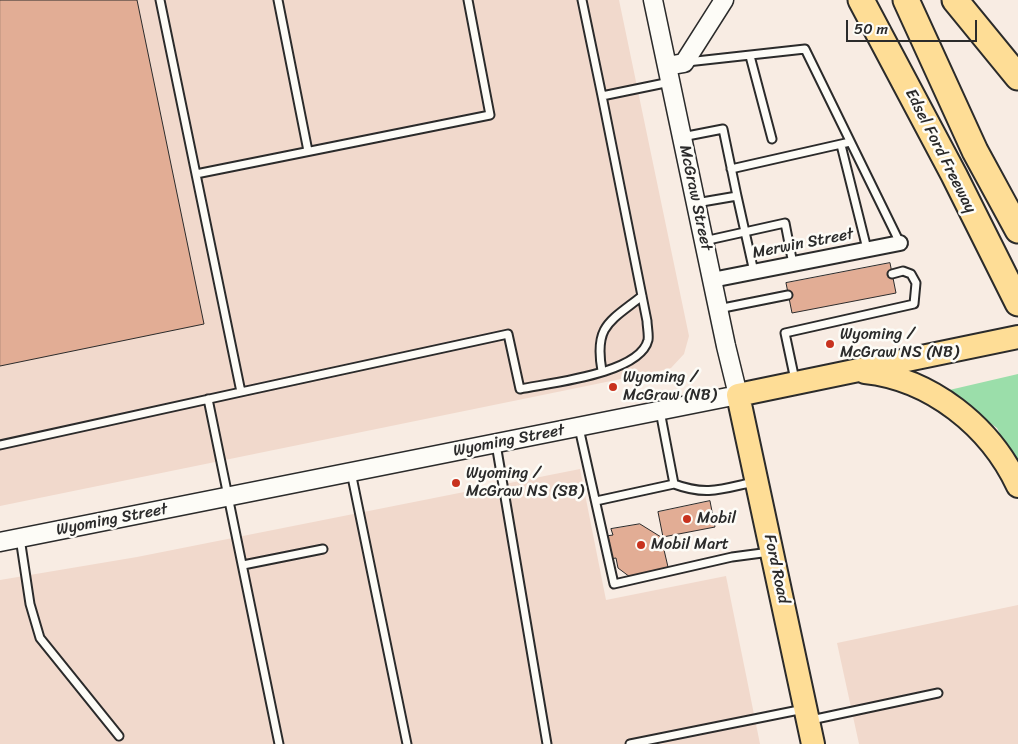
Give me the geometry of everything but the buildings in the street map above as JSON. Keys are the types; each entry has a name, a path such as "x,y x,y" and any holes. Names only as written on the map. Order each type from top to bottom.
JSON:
{"highway":[{"name":"Edsel Ford Freeway","path":"861,0 954,175 1018,303"},
{"name":"Edsel Ford Freeway","path":"906,0 975,151 1018,230"},
{"path":"955,0 1018,77"}],"main road":[{"name":"Wyoming Street","path":"738,395 1018,337"},
{"path":"854,371 897,379 920,388 955,408 989,440 1018,486"},
{"name":"Ford Road","path":"738,395 758,481 812,744"}],"street":[{"name":"McGraw Street","path":"653,0 738,395"},
{"path":"668,74 684,62 724,0"},
{"name":"Merwin Street","path":"712,280 900,243"},
{"name":"Wyoming Street","path":"0,542 738,395"}],"lane":[{"path":"160,0 240,392"},
{"path":"278,0 308,152"},
{"path":"196,174 490,115 468,0"},
{"path":"0,445 508,334 520,389 619,368 637,356 648,341 642,296 582,0"},
{"path":"684,62 805,49 900,243"},
{"path":"750,56 772,139"},
{"path":"602,96 668,74"},
{"path":"682,137 723,129 754,272"},
{"path":"731,169 850,142"},
{"path":"841,145 867,249"},
{"path":"696,203 737,196"},
{"path":"704,241 785,223 794,264"},
{"path":"795,383 785,333 914,304 916,283 911,274 903,271 892,274"},
{"path":"718,309 788,295"},
{"path":"602,372 598,351 605,325 642,296"},
{"path":"208,399 279,744"},
{"path":"660,411 674,484"},
{"path":"579,427 614,584 732,558 773,552"},
{"path":"496,443 548,744"},
{"path":"351,472 408,744"},
{"path":"596,501 674,484 692,491 706,492 758,481"},
{"path":"20,538 30,604 40,638 119,736"},
{"path":"243,565 323,549"},
{"path":"630,744 938,693"}],"shaded area":[{"path":"0,0 619,0 689,336 684,354 671,368 655,372 0,506"},
{"path":"580,469 606,600 726,576 760,744 0,744 0,580 137,557"},
{"path":"1018,605 1018,744 859,744 837,643"}],"green space":[{"path":"1018,374 1018,470 997,428 945,391"}],"place":[{"name":"Wyoming / McGraw NS (NB)","path":"830,344"},
{"name":"Wyoming / McGraw (NB)","path":"613,387"},
{"name":"Wyoming / McGraw NS (SB)","path":"456,483"},
{"name":"Mobil","path":"687,519"},
{"name":"Mobil Mart","path":"641,545"}]}
